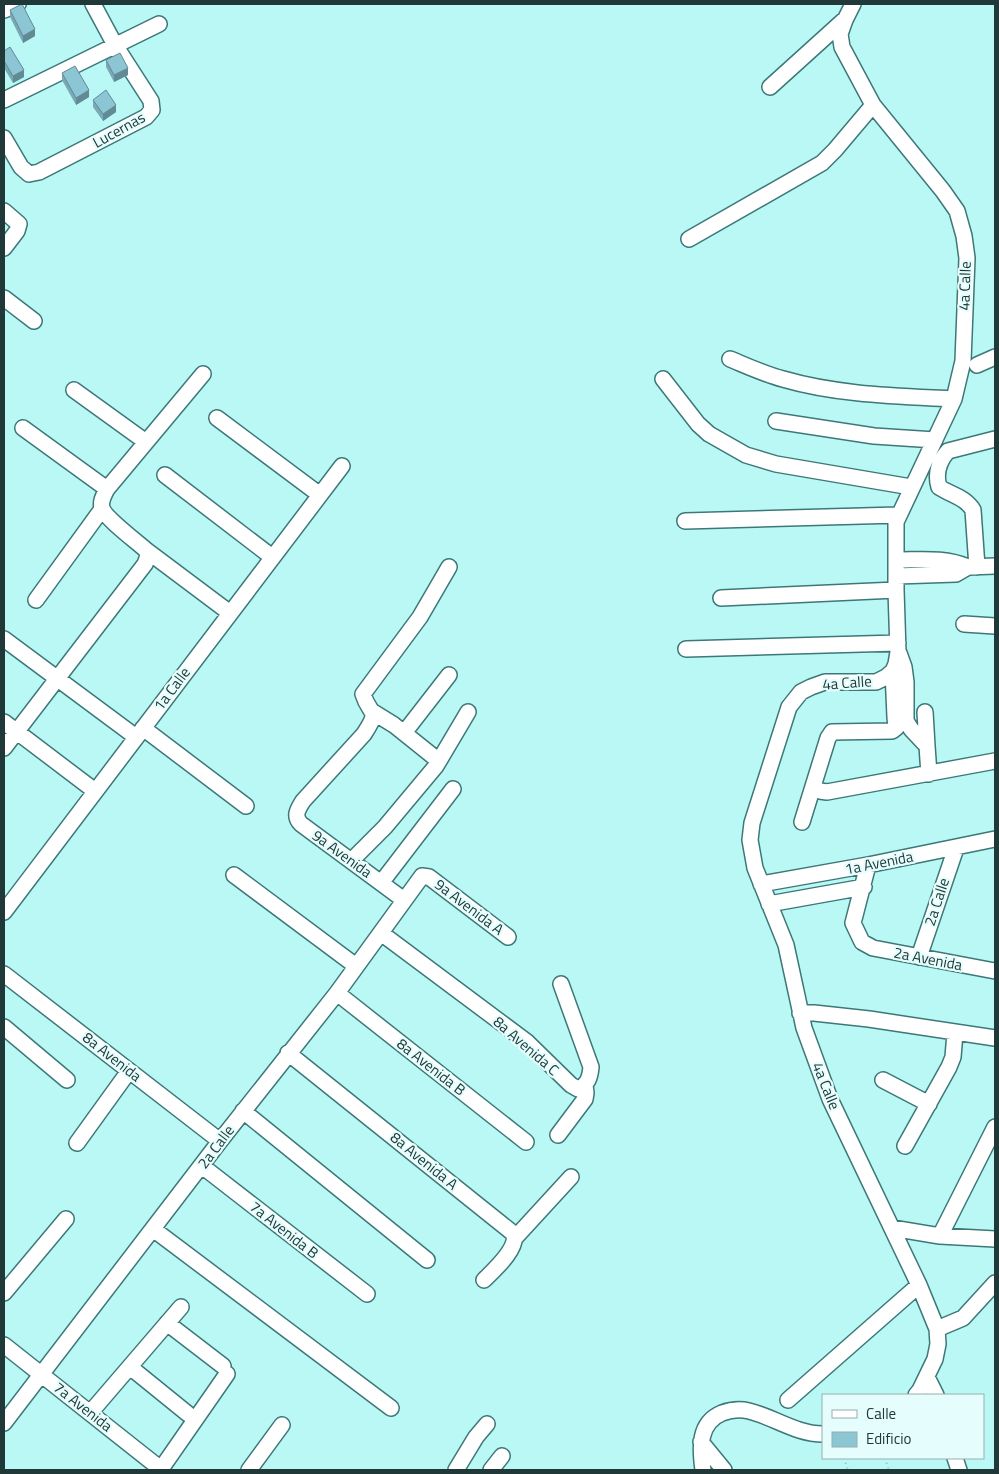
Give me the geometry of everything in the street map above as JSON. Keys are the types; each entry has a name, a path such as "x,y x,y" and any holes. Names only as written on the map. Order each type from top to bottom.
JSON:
{"street":[{"path":"4,10 18,4"},
{"name":"Lucernas","path":"4,138 21,167 29,174 39,172 146,117 152,110 151,101 115,45 93,4"},
{"name":"4a Calle","path":"853,4 840,34 842,47 873,105 957,211 964,236 967,258 962,361 954,399 898,515 895,530 898,647 896,664 893,671 886,678 876,682 825,682 811,687 798,695 789,706 752,823 750,840 755,868 786,945 800,1013 830,1099 919,1285 937,1329 938,1344 935,1359 917,1394"},
{"path":"770,87 845,20"},
{"path":"4,100 159,24"},
{"path":"689,239 822,163 873,105"},
{"path":"4,211 19,224 17,231 4,248"},
{"path":"4,298 34,321"},
{"path":"977,366 995,357"},
{"path":"730,359 764,374 808,385 875,394 954,399"},
{"path":"203,374 107,489 101,500 102,509 109,518 146,550 230,613"},
{"path":"663,379 698,424 725,445 746,456 776,464 911,487"},
{"path":"74,390 146,442"},
{"path":"217,418 320,495"},
{"path":"776,421 874,436 935,440"},
{"path":"23,428 107,489"},
{"path":"972,567 974,510 969,503 939,487 938,474 940,463 948,451 995,439"},
{"name":"1a Calle","path":"4,912 342,466"},
{"path":"165,476 272,557"},
{"path":"36,600 102,509"},
{"path":"685,521 898,515"},
{"path":"4,748 139,574 148,556 146,550"},
{"path":"897,560 956,562 972,567 995,566"},
{"path":"921,560 923,576"},
{"path":"439,761 404,733 373,712 363,694 420,616 449,567"},
{"path":"721,598 896,583 923,576 957,574 972,567"},
{"path":"964,624 995,626"},
{"path":"4,639 58,679 246,806"},
{"path":"686,649 898,647 906,682 901,717 896,728 892,731 832,732 828,738 802,822"},
{"path":"893,671 901,717 927,746"},
{"path":"404,733 448,675"},
{"name":"9a Avenida","path":"373,712 372,722 364,734 303,801 296,813 298,821 404,900"},
{"path":"352,860 410,799 439,761 468,712"},
{"path":"925,712 929,774"},
{"path":"4,722 95,791"},
{"path":"813,787 820,791 828,792 995,761"},
{"path":"381,883 453,789"},
{"name":"1a Avenida","path":"762,884 995,839"},
{"name":"2a Calle","path":"919,957 956,848"},
{"path":"864,887 868,865"},
{"path":"234,875 356,966"},
{"name":"2a Calle","path":"4,1423 288,1053 337,993 422,876 429,877"},
{"name":"9a Avenida A","path":"429,877 508,937"},
{"name":"1a Avenida","path":"769,904 864,887"},
{"name":"2a Avenida","path":"864,887 855,912 854,923 862,942 873,948 995,970"},
{"name":"8a Avenida C","path":"381,934 527,1042 571,1085 578,1089 585,1085"},
{"name":"8a Avenida","path":"4,974 220,1141"},
{"path":"558,1135 585,1098 585,1085 589,1078 591,1067 561,984"},
{"name":"8a Avenida B","path":"337,993 526,1142"},
{"path":"800,1013 869,1020 995,1038"},
{"path":"4,1027 67,1080"},
{"path":"905,1146 953,1057 955,1033"},
{"name":"8a Avenida A","path":"288,1053 511,1232 515,1238"},
{"path":"77,1143 129,1070"},
{"path":"884,1080 929,1104"},
{"path":"244,1111 427,1260"},
{"path":"940,1236 995,1127"},
{"name":"7a Avenida B","path":"202,1166 367,1294"},
{"path":"484,1280 510,1251 514,1245 515,1238 571,1177"},
{"path":"4,1293 66,1219"},
{"path":"892,1228 940,1236 995,1239"},
{"path":"153,1229 391,1408"},
{"path":"937,1329 964,1318 995,1283"},
{"path":"788,1400 919,1285"},
{"path":"90,1413 181,1307"},
{"path":"161,1470 225,1370 167,1323"},
{"name":"7a Avenida","path":"4,1345 161,1470"},
{"path":"130,1367 188,1414"},
{"path":"927,1377 936,1394"},
{"path":"703,1470 702,1433 708,1423 716,1416 730,1410 748,1411 800,1430 822,1434"},
{"path":"456,1470 476,1437 487,1424"},
{"path":"249,1470 282,1425"},
{"path":"701,1442 724,1470"},
{"path":"491,1470 502,1456"}],"building":[{"path":"22,4 35,29 23,36 10,10"},
{"path":"10,47 24,70 13,76 4,61 4,51"},
{"path":"120,53 128,68 114,75 106,60"},
{"path":"75,66 89,90 76,98 62,73"},
{"path":"106,90 116,105 103,114 93,100"}]}
